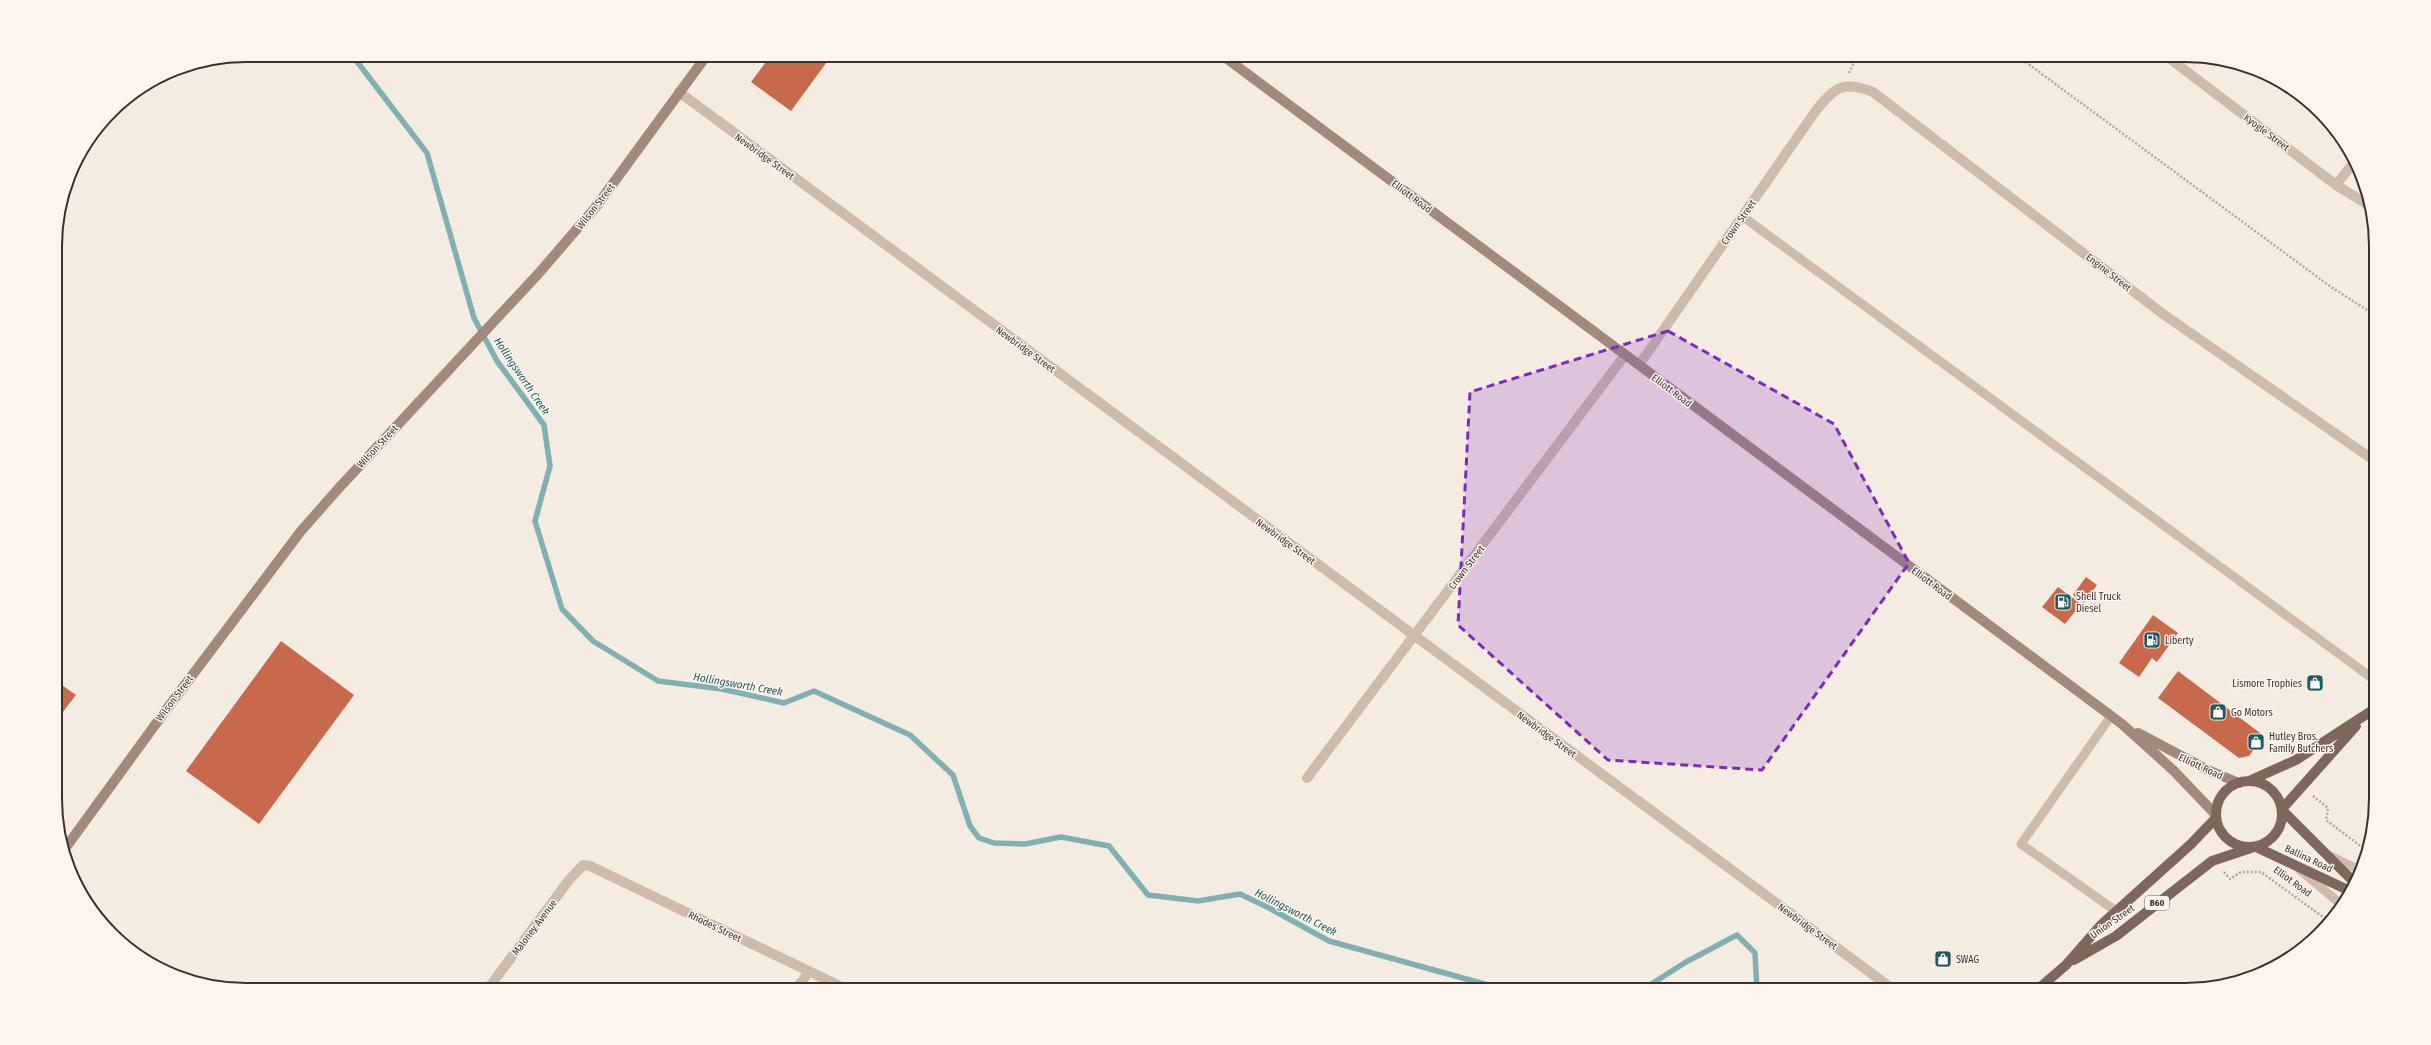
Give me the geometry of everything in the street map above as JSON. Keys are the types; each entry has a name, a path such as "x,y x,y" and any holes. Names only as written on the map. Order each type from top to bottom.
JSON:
{"main road":[{"path":"2244,782 2296,760 2367,715"},
{"path":"2244,782 2257,782 2270,789 2279,801 2282,809 2367,715"},
{"name":"B60","path":"2216,816 2222,794 2244,782"},
{"name":"B60","path":"2254,847 2264,844 2276,833 2281,822 2282,809"},
{"name":"Ballina Road","path":"2282,809 2351,879"},
{"path":"2216,816 2222,834 2227,840 2235,844 2254,847"},
{"name":"Union Street","path":"2045,983 2066,965 2101,925 2191,844 2216,816"},
{"name":"Ballina Road","path":"2254,847 2291,862 2345,889"},
{"name":"Union Street","path":"2066,965 2116,936 2212,860 2254,847"}],"street":[{"name":"Wilson Street","path":"68,845 186,682 301,531 509,302 539,272 594,208 701,62"},
{"name":"Elliott Road","path":"1231,62 2122,724 2174,771 2216,816"},
{"name":"Kyogle Street","path":"2174,62 2336,185 2364,202"},
{"name":"Crown Street","path":"1639,365 1817,109 1830,93 1844,86"},
{"name":"Engine Street","path":"1844,86 1873,92 2163,314 2369,457"},
{"name":"Newbridge Street","path":"679,92 1885,983"},
{"path":"2336,185 2351,166"},
{"name":"Crown Street","path":"1307,778 1625,355"},
{"name":"Elliott Road","path":"2122,724 2180,756 2244,782"},
{"name":"Rhodes Street","path":"583,865 590,866 833,983"},
{"name":"Maloney Avenue","path":"492,983 569,880 583,865"},
{"path":"800,983 809,972"}],"lane":[{"path":"1742,216 2369,676"},
{"path":"2111,716 2021,844 2116,911"},
{"path":"2323,852 2355,868"},
{"name":"Elliot Road","path":"2291,862 2338,901"}],"path":[{"path":"1844,86 1854,62"},
{"path":"2026,62 2331,287 2369,311"},
{"path":"2310,794 2328,808 2326,820 2363,847"},
{"name":"Elliot Road","path":"2220,869 2230,879 2241,872 2261,872 2325,918"}],"highlighted area":[{"path":"1668,331 1834,424 1909,563 1762,770 1608,760 1458,625 1470,392"}],"building":[{"path":"766,62 827,62 791,111 751,82"},
{"path":"2086,577 2097,585 2084,603 2073,595"},
{"path":"2058,587 2081,604 2065,624 2042,607"},
{"path":"2153,615 2178,633 2157,662 2152,658 2139,677 2119,663"},
{"path":"281,641 354,695 259,824 186,771"},
{"path":"2178,671 2264,736 2249,756 2239,758 2158,698"},
{"path":"62,685 76,695 62,713"}],"waterway":[{"name":"Hollingsworth Creek","path":"357,62 427,153 474,318 497,361 544,425 550,466 535,521 562,609 593,641 658,681 722,689 784,703 814,691 910,735 953,775 970,826 979,838 994,843 1025,844 1061,837 1109,846 1148,895 1198,901 1240,894 1329,941 1481,983"},
{"name":"Hollingsworth Creek","path":"1653,983 1686,962 1737,935 1755,953 1757,983"}],"place":[{"name":"Shell Truck Diesel","path":"2063,602"},
{"name":"Liberty","path":"2152,640"},
{"name":"Lismore Trophies","path":"2315,683"},
{"name":"Go Motors","path":"2218,712"},
{"name":"Hutley Bros. Family Butchers","path":"2256,742"},
{"name":"SWAG","path":"1943,959"}]}
